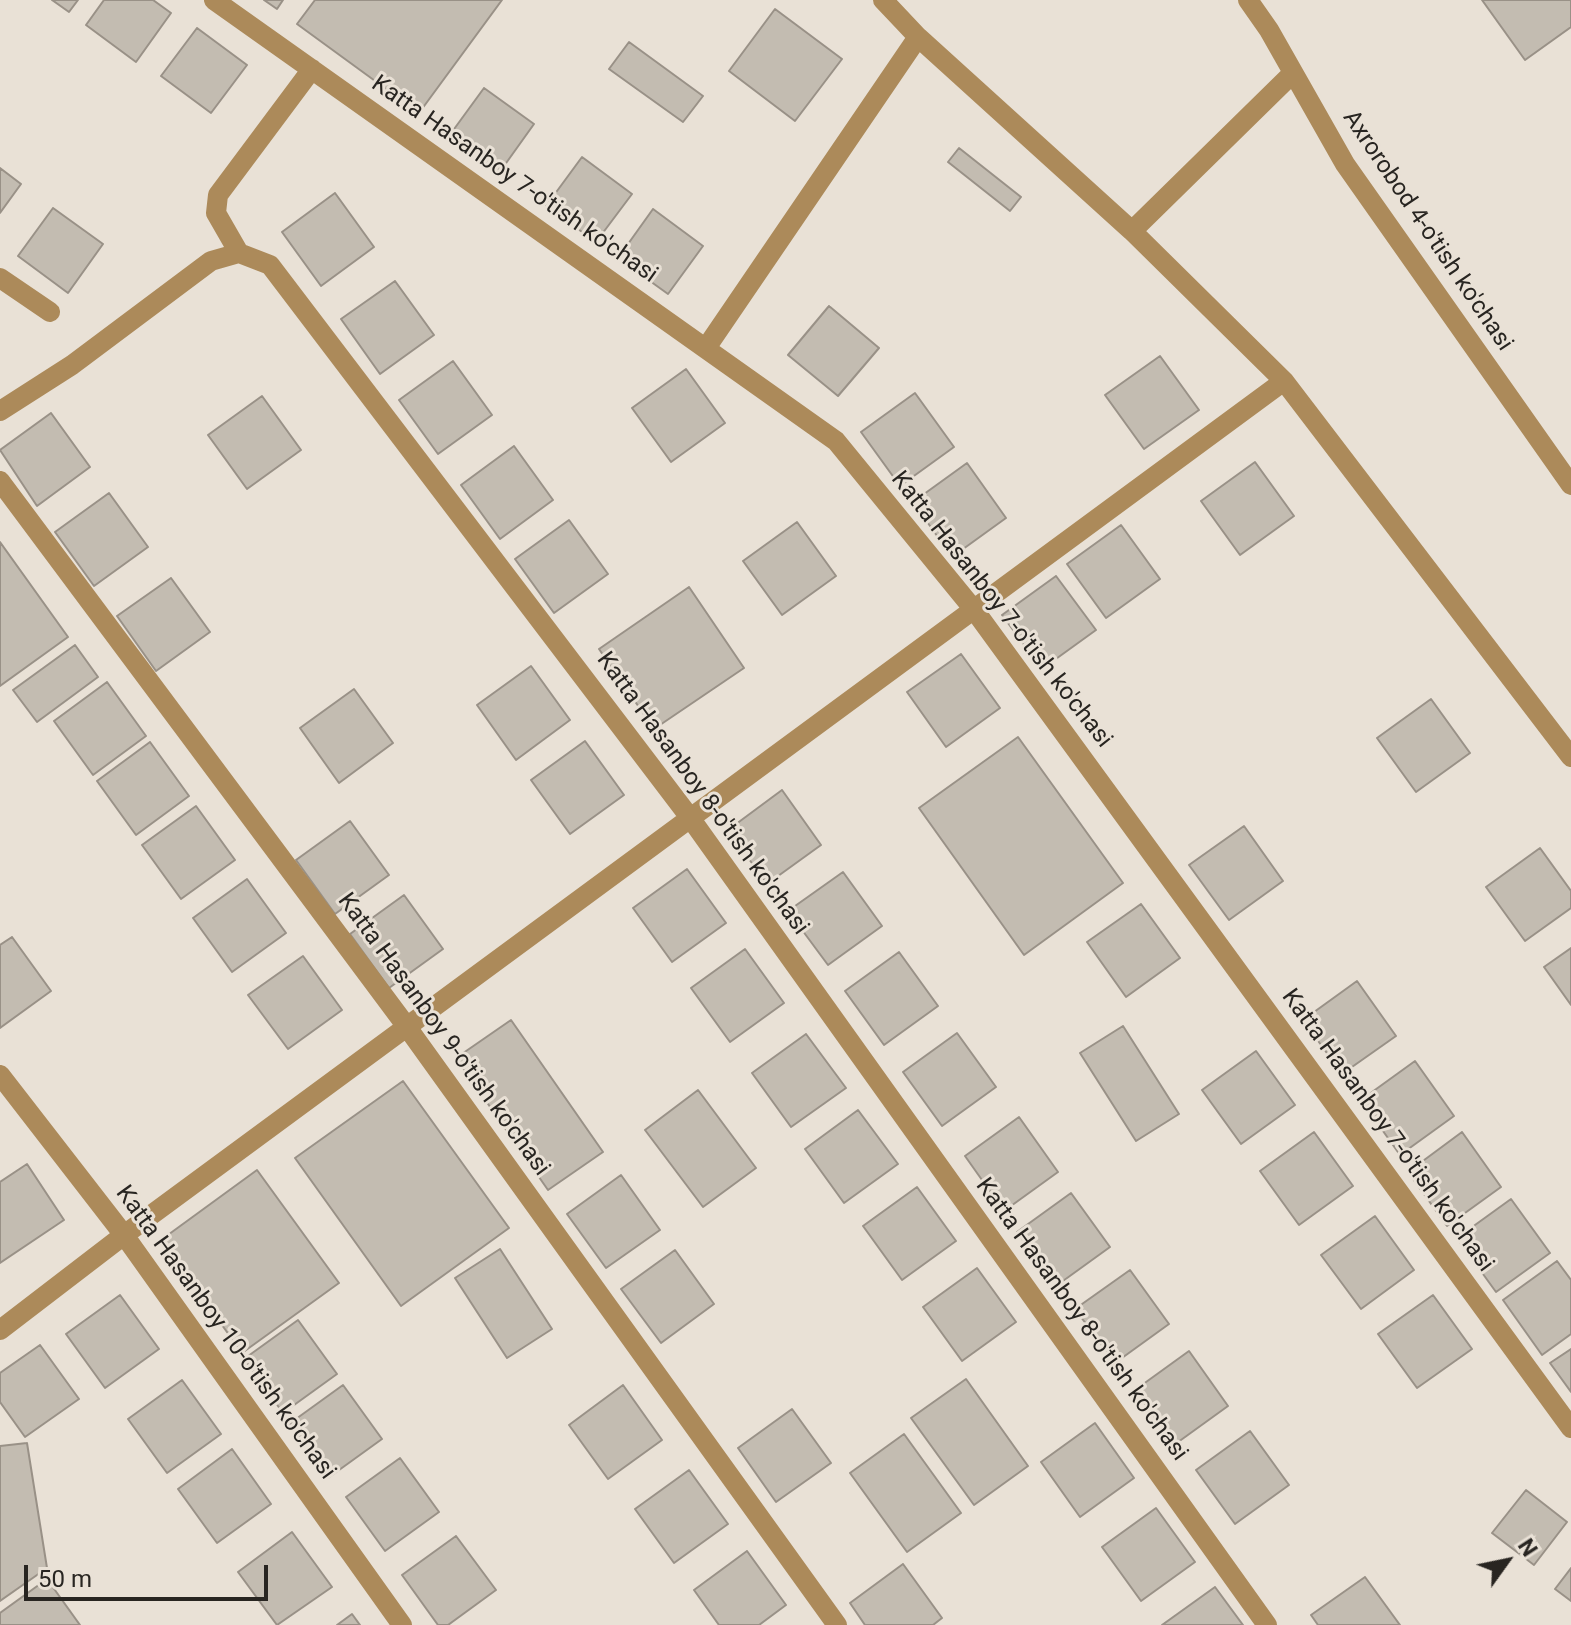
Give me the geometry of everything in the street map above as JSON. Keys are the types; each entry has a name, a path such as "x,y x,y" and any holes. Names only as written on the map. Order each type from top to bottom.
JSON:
{"street":[{"name":"Katta Hasanboy 7-o'tish ko'chasi","path":"214,0 836,441 975,611 1571,1428"},
{"path":"883,0 918,37 1132,231 1284,381 1571,757"},
{"name":"Axrorobod 4-o'tish ko'chasi","path":"1248,0 1345,164 1571,485"},
{"path":"706,348 918,37"},
{"path":"0,411 72,365 211,261 239,253 216,213 218,195 312,69"},
{"path":"1132,231 1293,73"},
{"name":"Katta Hasanboy 8-o'tish ko'chasi","path":"239,253 270,265 691,819 1267,1625"},
{"path":"0,278 50,312"},
{"path":"0,1330 124,1235 1284,381"},
{"name":"Katta Hasanboy 9-o'tish ko'chasi","path":"0,481 407,1027 837,1625"},
{"name":"Katta Hasanboy 10-o'tish ko'chasi","path":"0,1075 124,1235 402,1625"}],"building":[{"path":"52,0 78,0 69,12"},
{"path":"104,0 153,0 171,13 136,62 86,25"},
{"path":"264,0 283,0 277,9"},
{"path":"315,0 502,0 419,113 297,24"},
{"path":"1482,0 1571,0 1571,27 1525,60"},
{"path":"775,9 842,59 795,121 729,71"},
{"path":"197,28 247,65 211,113 161,76"},
{"path":"629,42 703,96 683,122 609,69"},
{"path":"484,88 534,124 499,173 449,136"},
{"path":"959,148 1021,197 1010,211 948,162"},
{"path":"582,157 632,194 596,242 546,206"},
{"path":"0,168 21,184 0,213"},
{"path":"335,193 374,247 321,286 282,232"},
{"path":"53,208 103,244 68,293 18,256"},
{"path":"653,209 703,246 668,294 618,258"},
{"path":"395,281 434,335 380,374 341,319"},
{"path":"829,306 879,348 838,396 788,355"},
{"path":"1160,356 1199,410 1144,449 1105,395"},
{"path":"453,361 492,415 438,454 399,400"},
{"path":"686,369 725,423 671,462 632,408"},
{"path":"915,393 954,447 900,486 861,432"},
{"path":"262,396 301,450 247,489 208,435"},
{"path":"51,413 90,467 37,506 0,450"},
{"path":"514,446 553,500 500,539 461,485"},
{"path":"1255,462 1294,516 1240,555 1201,501"},
{"path":"967,463 1006,518 952,557 913,502"},
{"path":"109,493 148,547 94,586 55,532"},
{"path":"569,520 608,574 554,613 515,559"},
{"path":"797,522 836,576 782,615 743,561"},
{"path":"1121,525 1160,579 1106,618 1067,564"},
{"path":"0,542 68,637 0,686"},
{"path":"1056,576 1096,630 1042,669 1002,615"},
{"path":"171,578 210,632 156,671 117,616"},
{"path":"689,587 744,668 654,729 599,649"},
{"path":"75,645 98,677 37,722 13,690"},
{"path":"961,654 1000,708 946,747 907,692"},
{"path":"531,666 570,720 516,760 477,705"},
{"path":"107,682 146,736 93,775 54,721"},
{"path":"354,689 393,743 339,783 300,728"},
{"path":"1431,699 1470,753 1416,792 1377,738"},
{"path":"1018,737 1123,883 1024,955 919,808"},
{"path":"585,741 624,795 570,834 531,780"},
{"path":"150,742 189,796 136,835 97,781"},
{"path":"782,790 821,845 767,884 728,830"},
{"path":"196,806 235,860 181,899 142,845"},
{"path":"350,821 389,875 335,914 296,860"},
{"path":"1244,826 1283,881 1229,920 1189,865"},
{"path":"1540,848 1571,891 1571,908 1525,941 1486,887"},
{"path":"687,869 726,923 672,962 633,908"},
{"path":"843,872 882,926 828,965 788,911"},
{"path":"247,879 286,933 232,972 193,918"},
{"path":"404,895 443,949 389,988 350,934"},
{"path":"1141,904 1180,958 1126,997 1087,942"},
{"path":"12,937 51,991 0,1028 0,945"},
{"path":"1571,948 1571,1005 1544,967"},
{"path":"745,949 784,1003 730,1042 691,988"},
{"path":"899,952 938,1006 884,1045 845,991"},
{"path":"303,956 342,1010 288,1049 248,995"},
{"path":"1357,981 1396,1036 1342,1074 1303,1020"},
{"path":"511,1020 603,1152 548,1190 456,1058"},
{"path":"1123,1026 1179,1114 1136,1141 1080,1053"},
{"path":"957,1033 996,1087 942,1126 903,1072"},
{"path":"806,1034 846,1088 791,1127 752,1073"},
{"path":"1256,1051 1295,1105 1241,1144 1202,1090"},
{"path":"1415,1061 1454,1116 1400,1155 1361,1100"},
{"path":"403,1081 509,1228 401,1306 295,1158"},
{"path":"698,1090 756,1168 703,1207 645,1130"},
{"path":"858,1110 898,1164 844,1203 805,1149"},
{"path":"1019,1117 1058,1172 1004,1211 965,1156"},
{"path":"1314,1132 1353,1186 1299,1225 1260,1171"},
{"path":"1462,1132 1501,1187 1447,1226 1408,1172"},
{"path":"27,1164 64,1220 0,1263 0,1182"},
{"path":"257,1170 339,1283 242,1353 161,1240"},
{"path":"621,1175 660,1230 606,1268 567,1214"},
{"path":"917,1187 956,1241 902,1280 863,1226"},
{"path":"1071,1193 1110,1247 1056,1286 1017,1232"},
{"path":"1511,1199 1550,1253 1496,1292 1457,1238"},
{"path":"1375,1216 1414,1270 1361,1309 1321,1255"},
{"path":"500,1249 552,1329 507,1358 455,1278"},
{"path":"675,1250 714,1304 661,1343 621,1289"},
{"path":"1557,1261 1571,1280 1571,1334 1542,1355 1503,1300"},
{"path":"977,1268 1016,1322 962,1361 923,1307"},
{"path":"1130,1270 1169,1324 1115,1363 1075,1309"},
{"path":"120,1295 159,1349 105,1388 66,1334"},
{"path":"1433,1295 1472,1349 1417,1388 1378,1334"},
{"path":"298,1320 337,1374 283,1413 244,1359"},
{"path":"40,1345 79,1399 25,1437 0,1402 0,1373"},
{"path":"1571,1349 1571,1392 1550,1363"},
{"path":"1189,1351 1228,1406 1174,1445 1135,1390"},
{"path":"966,1379 1028,1466 974,1505 911,1418"},
{"path":"182,1380 221,1434 167,1473 128,1419"},
{"path":"343,1385 382,1439 328,1478 289,1424"},
{"path":"623,1385 662,1440 608,1479 569,1425"},
{"path":"792,1409 831,1463 776,1502 738,1448"},
{"path":"1095,1423 1134,1478 1080,1517 1041,1462"},
{"path":"1250,1431 1289,1485 1235,1524 1196,1470"},
{"path":"904,1434 961,1513 907,1552 850,1473"},
{"path":"27,1443 47,1568 0,1601 0,1446"},
{"path":"232,1449 271,1504 217,1543 178,1489"},
{"path":"400,1458 439,1512 385,1551 346,1497"},
{"path":"689,1470 728,1524 674,1563 635,1509"},
{"path":"1526,1490 1567,1522 1534,1565 1492,1533"},
{"path":"1156,1508 1195,1562 1141,1601 1102,1547"},
{"path":"292,1532 332,1587 277,1625 238,1572"},
{"path":"456,1536 496,1590 448,1625 438,1625 402,1575"},
{"path":"747,1551 786,1605 759,1625 719,1625 694,1590"},
{"path":"903,1564 942,1618 933,1625 865,1625 850,1603"},
{"path":"1571,1568 1571,1601 1555,1589"},
{"path":"1365,1577 1400,1625 1318,1625 1311,1615"},
{"path":"47,1579 80,1625 0,1625 0,1613"},
{"path":"1215,1587 1243,1625 1162,1625"},
{"path":"352,1614 360,1625 337,1625"}]}
